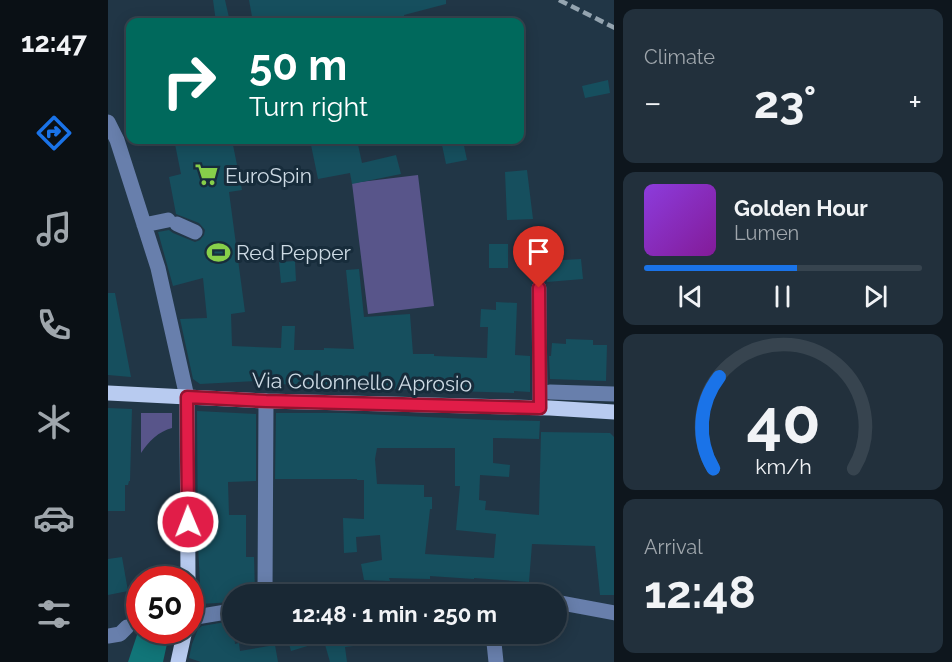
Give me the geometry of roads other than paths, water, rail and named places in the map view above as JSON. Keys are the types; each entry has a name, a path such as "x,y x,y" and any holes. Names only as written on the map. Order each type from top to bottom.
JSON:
{"main road":[{"name":"Via Colonnello Aprosio","path":"108,393 266,401 614,412"},
{"path":"187,397 188,566"},
{"path":"178,662 182,644"}],"street":[{"path":"108,122 117,140 158,268 187,397"},
{"path":"144,225 173,222 195,232"},
{"path":"539,288 540,408"},
{"path":"550,392 614,394"},
{"path":"265,584 266,401"},
{"path":"567,604 614,613"},
{"path":"204,616 222,613"},
{"path":"108,636 120,634 126,629"},
{"path":"494,644 496,662"}],"railway":[{"path":"559,0 614,28"}],"place":[{"name":"EuroSpin","path":"207,175"},
{"name":"Red Pepper","path":"218,252"}]}
